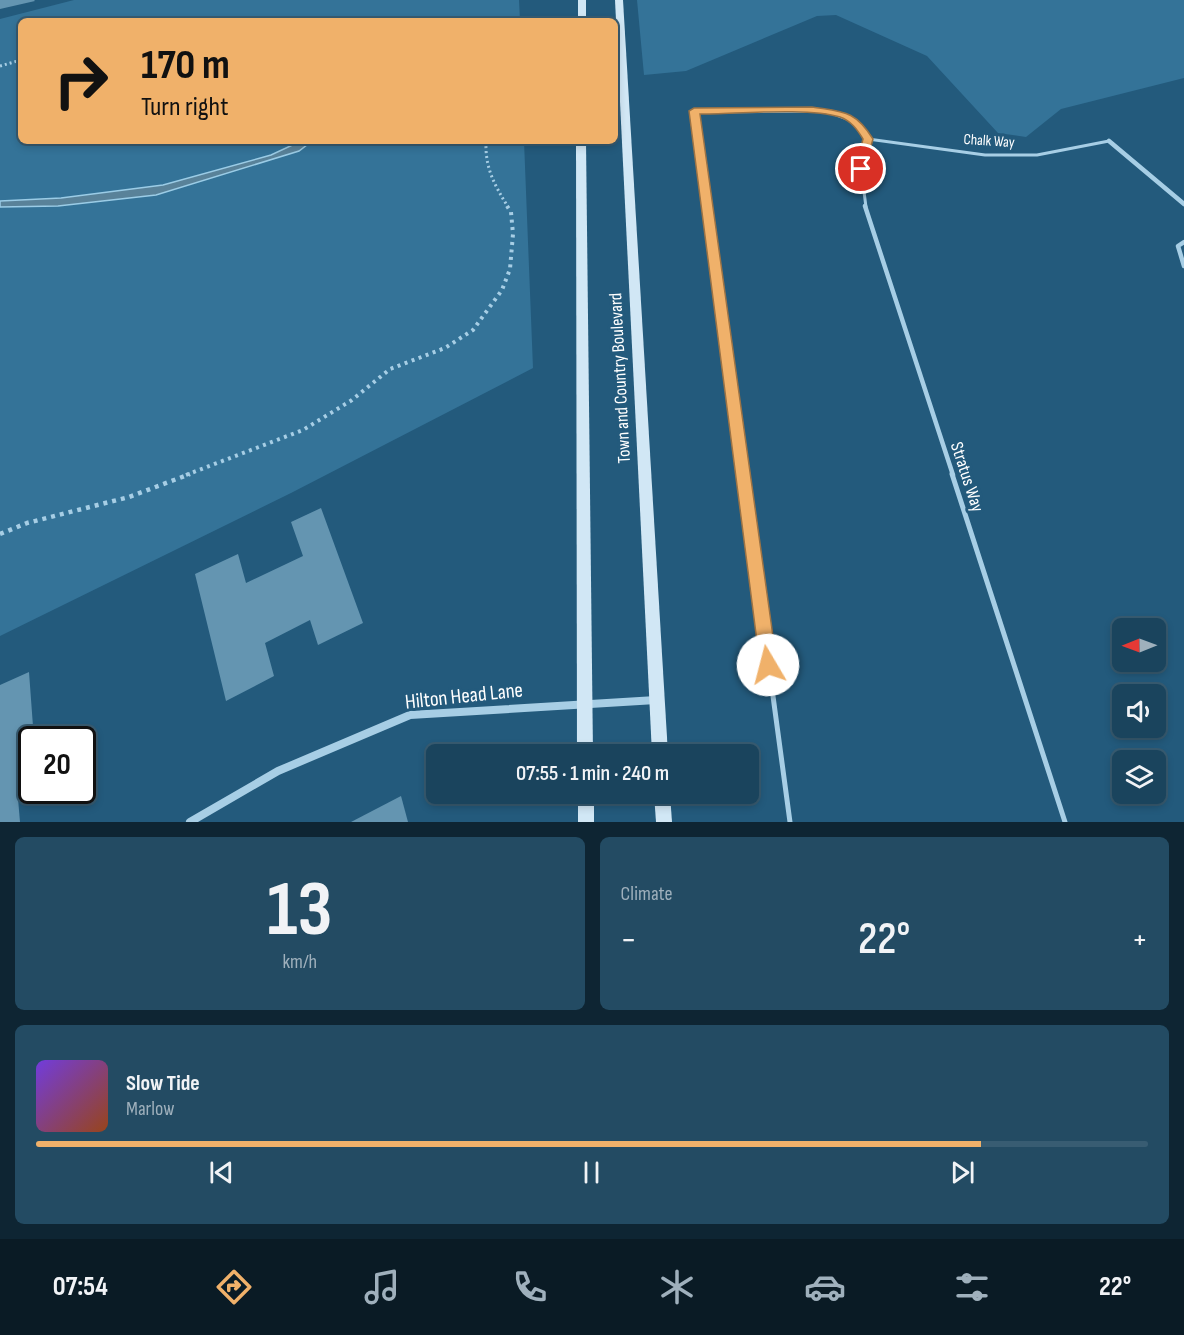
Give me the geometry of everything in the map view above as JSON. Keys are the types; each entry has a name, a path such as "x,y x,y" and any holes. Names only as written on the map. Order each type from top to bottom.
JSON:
{"main road":[{"path":"582,0 582,18"},
{"name":"Town and Country Boulevard","path":"619,0 659,744"},
{"name":"Town and Country Boulevard","path":"581,144 585,744"},
{"path":"585,804 586,822"},
{"path":"663,804 664,822"}],"street":[{"path":"1109,141 1184,204"},
{"name":"Hilton Head Lane","path":"190,822 278,771 410,715 657,700"}],"lane":[{"path":"790,822 694,111 826,111 843,115 858,124 868,139"},
{"name":"Chalk Way","path":"868,139 985,155 1037,155 1109,141"},
{"name":"Stratus Way","path":"868,139 861,169 864,201 1065,822"},
{"path":"1184,242 1178,246 1184,266"}],"path":[{"path":"0,66 18,61"},
{"path":"0,534 27,523 129,497 303,430 352,400 390,369 445,348 473,330 502,290 510,269 513,234 511,212 495,186 485,160 486,144"}],"shaded area":[{"path":"74,0 519,0 520,18 18,18 18,144 524,144 533,368 291,493 0,636 0,19"},
{"path":"637,0 1184,0 1184,78 1061,109 1026,137 998,133 927,56 836,15 817,16 686,71 644,75"},
{"path":"295,144 308,144 299,151 156,195 58,206 0,207 0,201 61,198 163,185 271,155"}],"building":[{"path":"0,0 34,0 35,1 0,9"},
{"path":"321,508 363,623 318,645 310,620 265,643 274,676 226,701 195,574 238,554 246,583 303,556 291,522"},
{"path":"29,672 33,726 18,726 18,774 16,775 20,822 0,822 0,685"},
{"path":"401,796 408,822 351,822"}],"route":[{"path":"768,665 694,111 812,110 843,115 858,124 868,139 861,169"}]}
